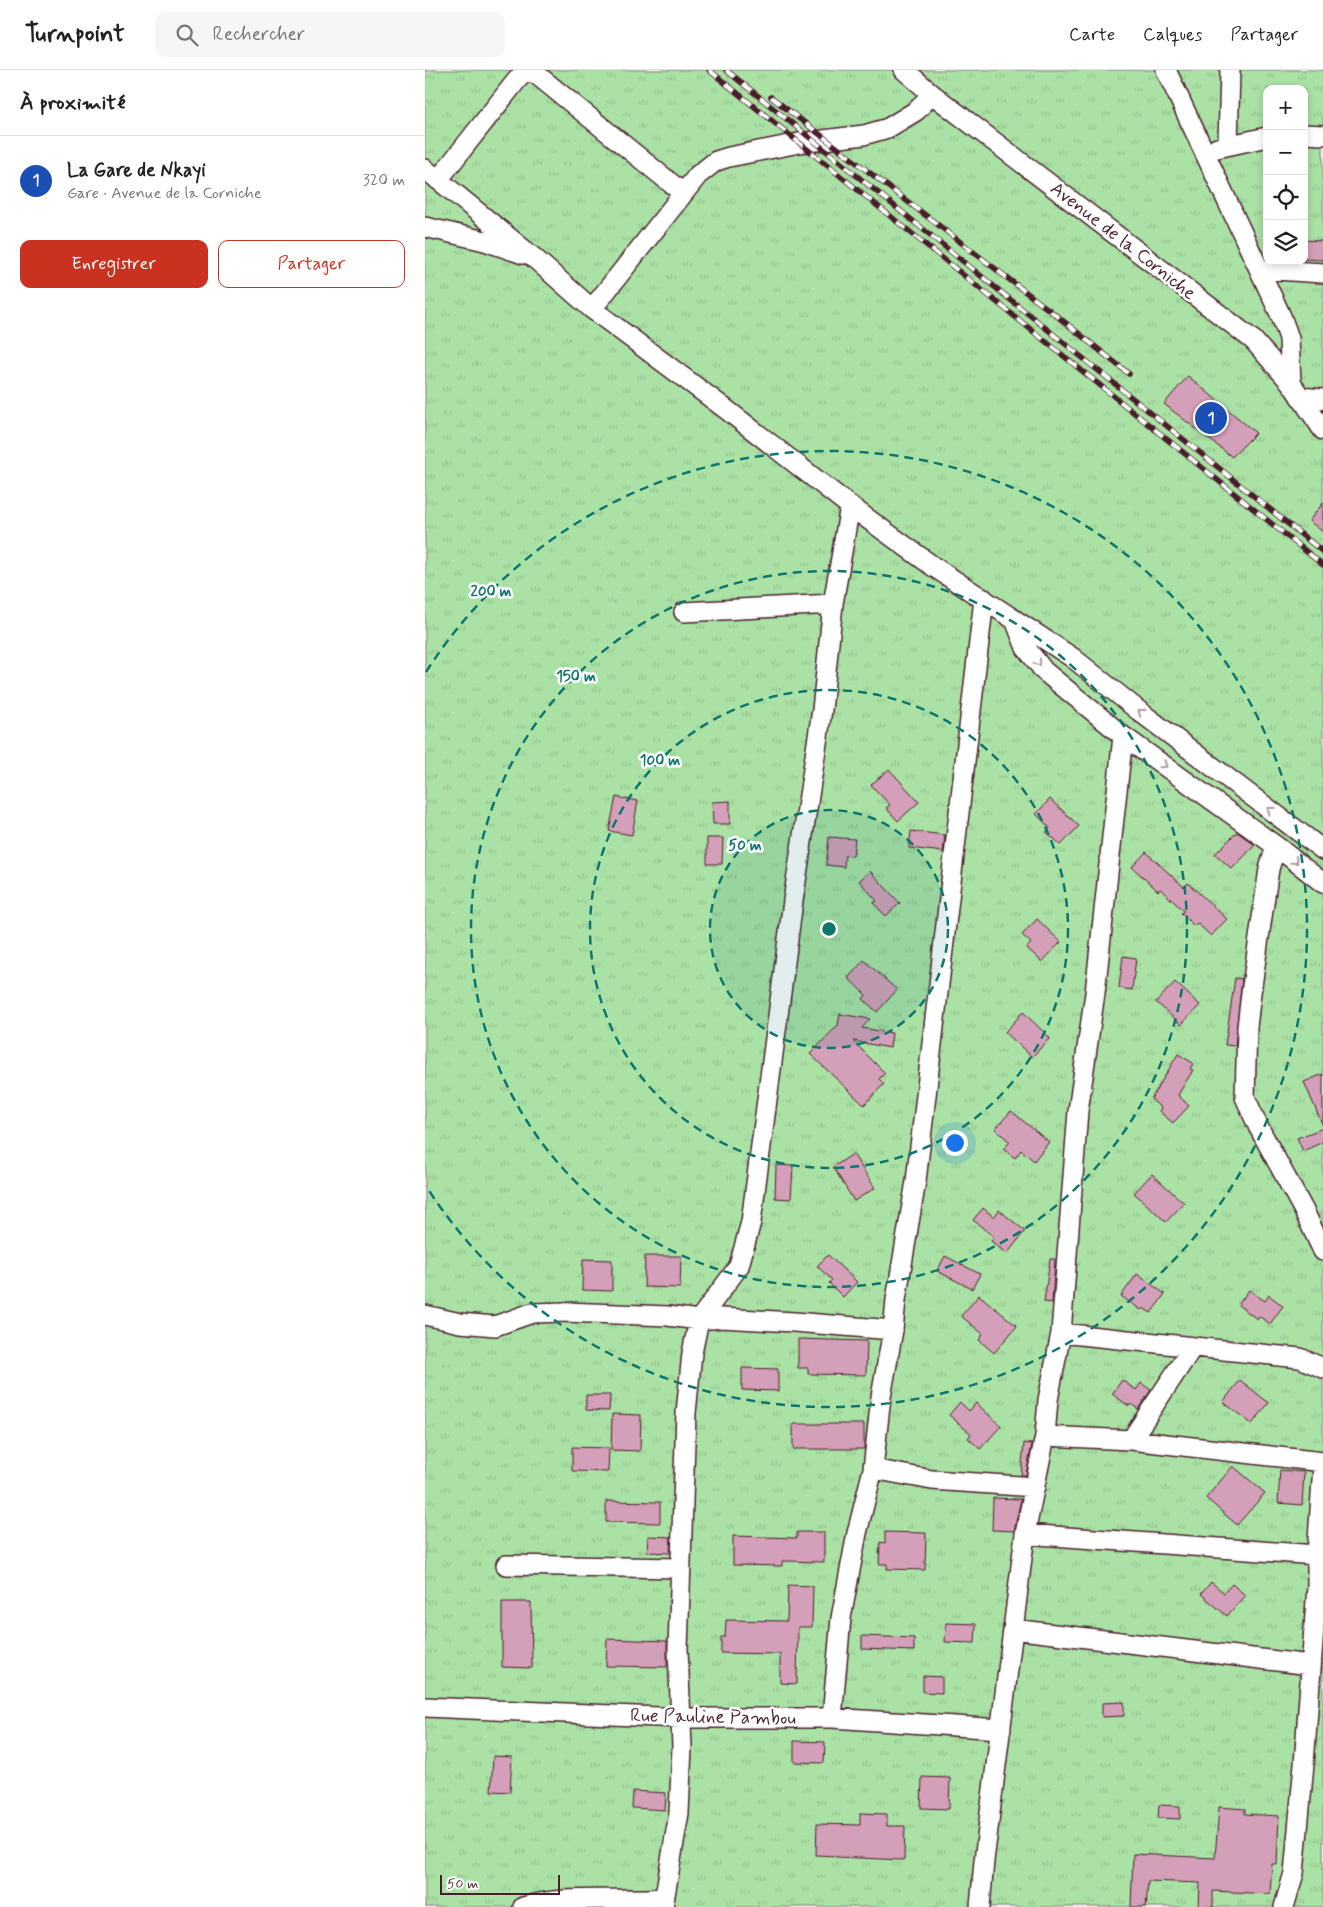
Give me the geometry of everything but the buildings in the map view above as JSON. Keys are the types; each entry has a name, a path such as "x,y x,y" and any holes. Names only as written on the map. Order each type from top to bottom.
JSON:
{"street":[{"path":"1166,70 1260,269 1289,338 1296,390 1323,399"},
{"path":"1228,144 1230,70"},
{"path":"683,193 520,72 432,174 533,257 592,309 727,410 849,506 934,567 1073,658 1147,717 1323,850"},
{"name":"Avenue de la Corniche","path":"910,72 932,94 1253,340 1296,390 1323,430"},
{"path":"592,309 697,175 716,161 799,143 864,135 888,128 916,111 932,94"},
{"path":"1308,134 1323,135"},
{"path":"1205,151 1228,144 1263,138"},
{"path":"425,227 485,241 533,257"},
{"path":"1260,269 1323,272"},
{"path":"523,1907 535,1903 569,1901 664,1903 679,1812 682,1718 678,1649 680,1568 686,1413 692,1353 699,1320 739,1266 751,1222 793,901 822,710 833,604 849,506"},
{"path":"832,1718 841,1618 857,1533 873,1469 881,1397 916,1181 983,599"},
{"path":"684,612 833,604"},
{"path":"1015,620 1026,648 1044,671 1123,736 1276,846 1323,883"},
{"path":"980,1907 984,1861 1025,1534 1045,1436 1048,1400 1061,1333 1078,1111 1095,993 1123,736"},
{"path":"1276,846 1269,869 1251,993 1247,1027 1245,1097 1323,1252"},
{"path":"425,1315 459,1323 495,1326 532,1313 548,1312 629,1314 699,1320 722,1318 893,1330"},
{"path":"1061,1333 1299,1358 1323,1368"},
{"path":"1131,1440 1192,1348"},
{"path":"1045,1436 1131,1440 1323,1464 1317,1555 1320,1587 1310,1665 1315,1701 1304,1764 1294,1873 1284,1907"},
{"path":"873,1469 931,1480 1035,1487"},
{"path":"1025,1534 1317,1555"},
{"path":"507,1565 680,1568"},
{"path":"1013,1629 1310,1665"},
{"name":"Rue Pauline Pambou","path":"425,1707 682,1718 832,1718 1001,1729"}],"green space":[{"path":"425,70 1323,70 1323,1907 425,1907"}],"railway":[{"path":"709,70 1323,565"},
{"path":"726,70 1323,552"},
{"path":"771,97 1057,316 1129,374"}],"place":[{"name":"La Gare de Nkayi","path":"1211,418"}]}
